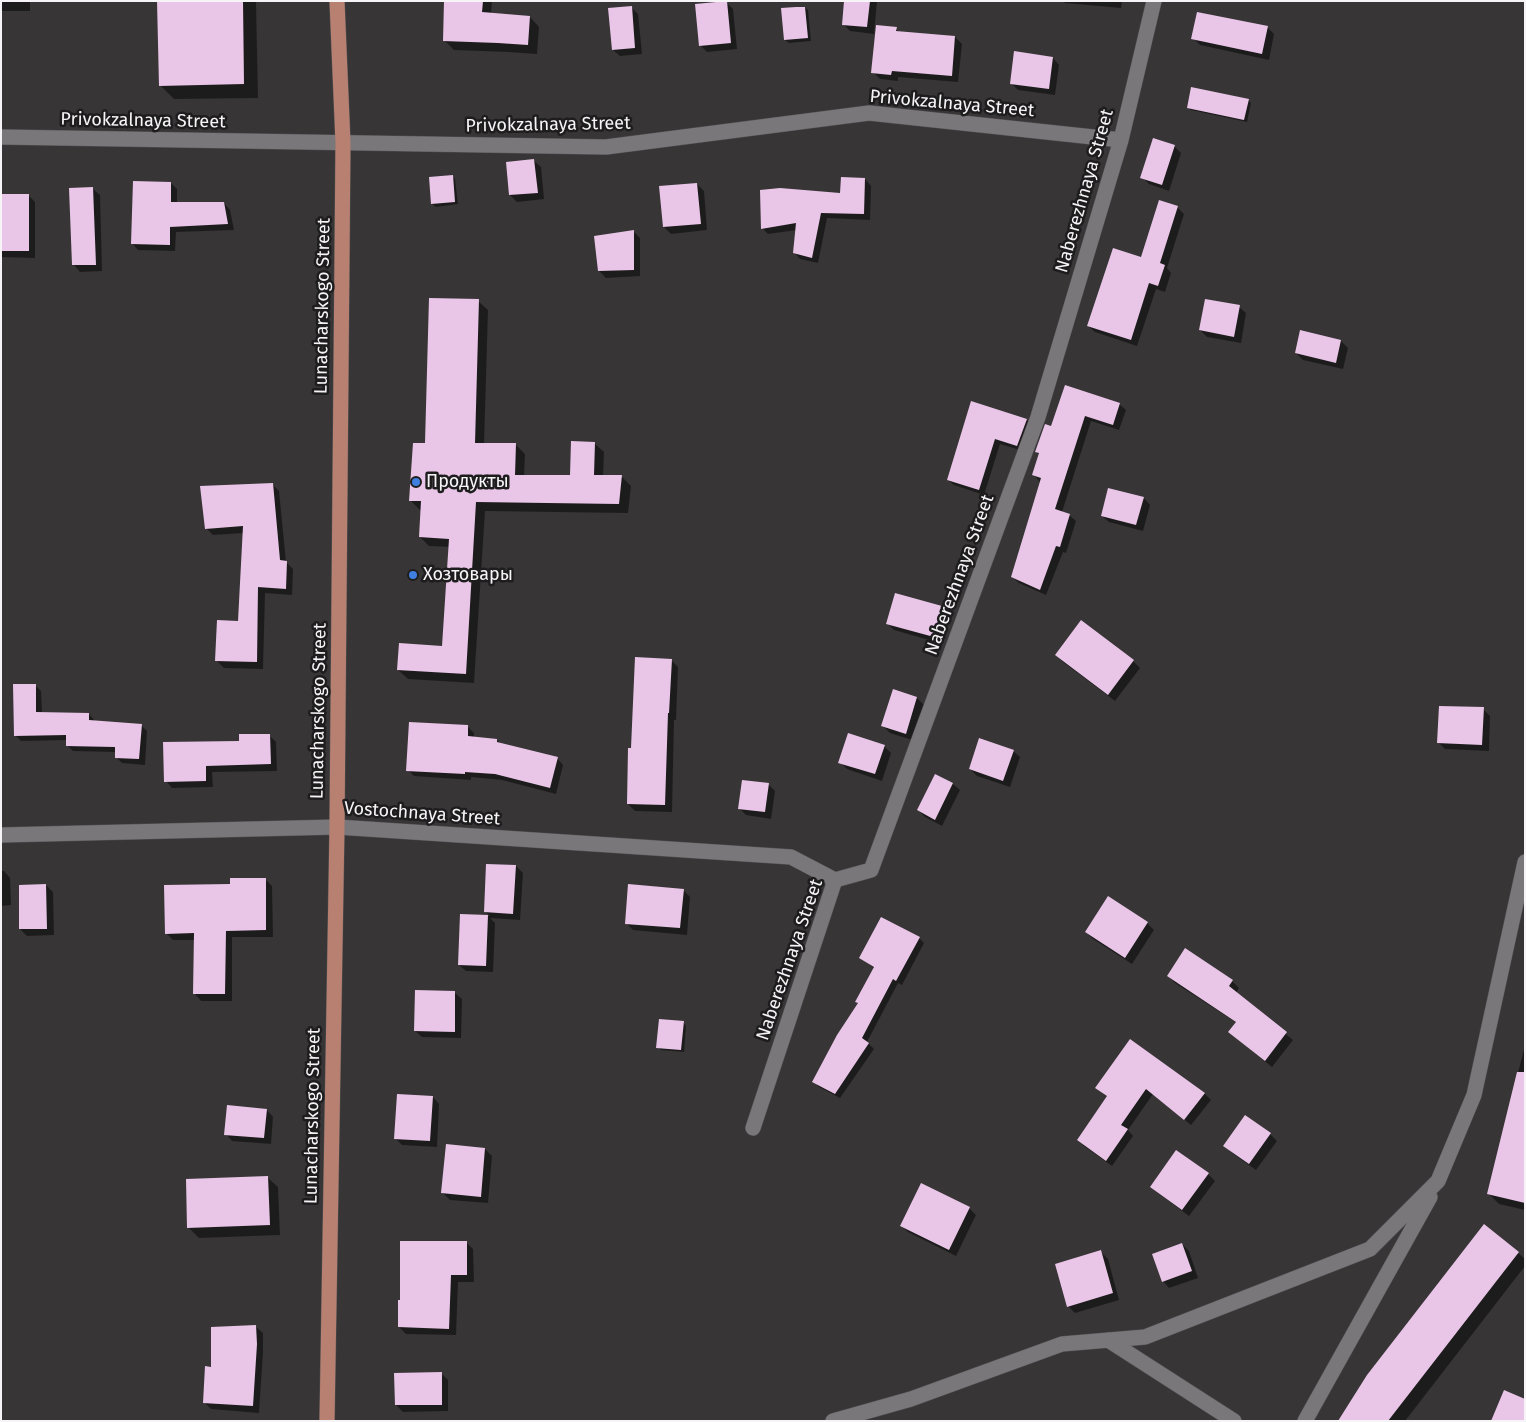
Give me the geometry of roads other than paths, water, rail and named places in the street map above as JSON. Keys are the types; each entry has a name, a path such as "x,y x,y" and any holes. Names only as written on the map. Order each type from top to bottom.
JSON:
{"main road":[{"name":"Lunacharskogo Street","path":"327,1421 337,827 343,144 337,1"}],"street":[{"name":"Naberezhnaya Street","path":"753,1128 835,880 871,870 1038,417 1121,140 1154,1"},
{"name":"Privokzalnaya Street","path":"1,137 606,147 869,113 1121,140"},
{"name":"Vostochnaya Street","path":"1,834 337,827 791,857 835,880"},
{"path":"1305,1421 1438,1181 1474,1095 1525,862"},
{"path":"833,1421 911,1399 1062,1344 1145,1337 1370,1249 1438,1181"},
{"path":"1108,1340 1234,1421"}],"place":[{"name":"Продукты","path":"416,482"},
{"name":"Хозтовары","path":"413,575"}]}
